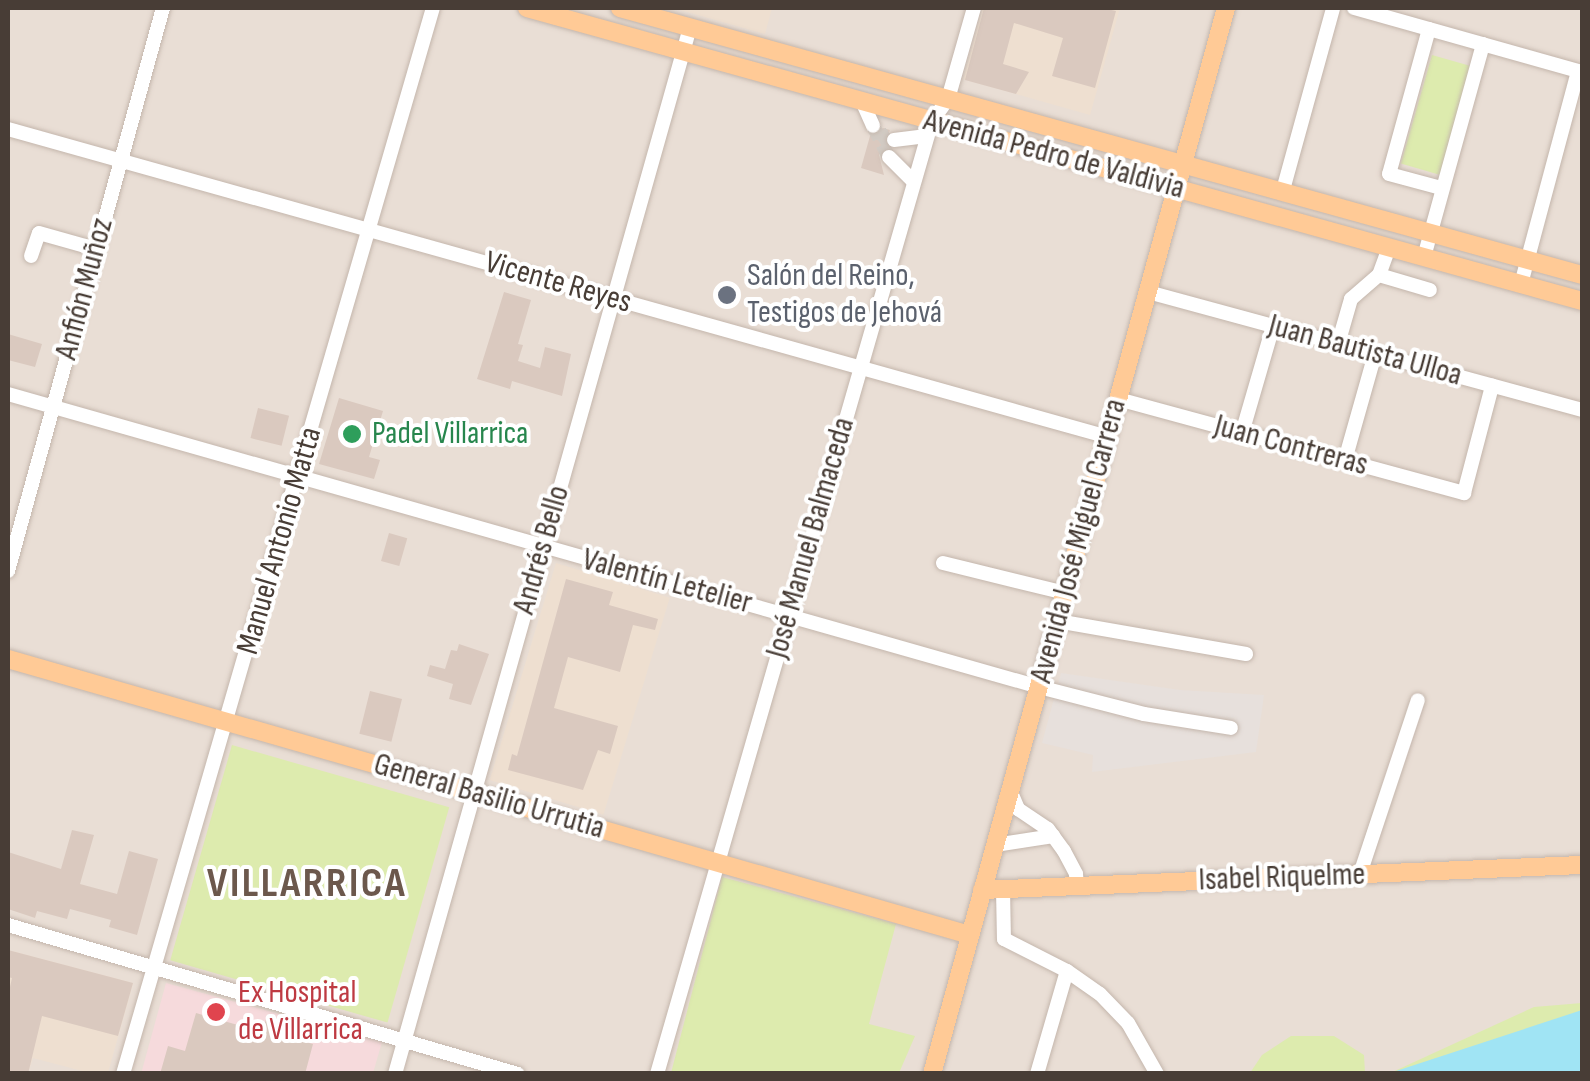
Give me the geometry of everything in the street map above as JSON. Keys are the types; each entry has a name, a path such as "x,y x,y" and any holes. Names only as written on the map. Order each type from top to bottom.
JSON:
{"main road":[{"name":"Avenida Pedro de Valdivia","path":"527,8 910,115 930,128 1177,188 1582,301"},
{"name":"Avenida Pedro de Valdivia","path":"620,8 1582,275"},
{"name":"Avenida José Miguel Carrera","path":"932,1074 1226,8"},
{"name":"General Basilio Urrutia","path":"8,659 970,935"},
{"name":"Isabel Riquelme","path":"982,890 1582,865"}],"street":[{"name":"Anfión Muñoz","path":"8,570 163,8"},
{"name":"Manuel Antonio Matta","path":"124,1074 432,8"},
{"name":"José Manuel Balmaceda","path":"657,1074 930,128 948,99 974,8"},
{"path":"1282,190 1333,8"},
{"path":"1354,8 1580,71 1522,284"},
{"name":"Andrés Bello","path":"395,1074 690,27"},
{"path":"1429,29 1389,174 1442,188"},
{"path":"1424,257 1483,44"},
{"path":"862,101 873,126"},
{"path":"910,115 893,136 930,128"},
{"name":"Vicente Reyes","path":"8,129 1108,437"},
{"path":"889,157 914,182"},
{"path":"31,256 39,233 96,249"},
{"path":"1338,344 1351,299 1379,276 1389,247"},
{"path":"1379,276 1430,290"},
{"name":"Juan Bautista Ulloa","path":"1148,292 1582,410"},
{"path":"1242,432 1273,326"},
{"path":"1345,460 1374,354"},
{"name":"Juan Contreras","path":"1118,399 1464,493 1492,386"},
{"name":"Valentín Letelier","path":"8,394 1039,687 1144,714 1231,728"},
{"path":"943,564 1064,593"},
{"path":"1057,621 1246,654"},
{"path":"1360,874 1418,700"},
{"path":"1010,790 1018,809 1053,836 1071,862 1077,886"},
{"path":"995,845 1053,836"},
{"path":"1003,889 1004,939 1067,971 1100,994 1128,1022 1157,1074"},
{"path":"8,924 518,1074"},
{"path":"1037,1074 1067,971"}],"shaded area":[{"path":"8,8 1582,8 1582,1010 1387,1074 8,1073"},
{"path":"673,8 772,8 765,34"},
{"path":"983,8 1120,8 1090,115 963,79"},
{"path":"556,563 670,598 603,815 490,780"},
{"path":"1061,673 1180,690 1264,695 1256,752 1092,772 1093,755 1042,743"},
{"path":"8,950 133,983 108,1073 90,1073 33,1058 28,1073 8,1073"},
{"name":"Ex Hospital de Villarrica","path":"166,983 382,1042 373,1073 141,1074"}],"green space":[{"path":"1432,55 1471,66 1440,175 1401,164"},
{"path":"232,745 449,807 388,1023 170,960"},
{"path":"722,877 896,924 869,1024 915,1036 899,1073 671,1073"},
{"path":"1582,1003 1582,1073 1388,1074 1534,1007"},
{"path":"1291,1036 1334,1036 1364,1055 1365,1073 1250,1073 1262,1055"}],"water":[{"path":"1582,1010 1582,1073 1390,1073"}],"building":[{"path":"984,8 1116,11 1095,88 1052,76 1063,38 1014,23 1003,64 1029,72 1016,94 965,80"},
{"path":"883,128 890,130 879,155 884,175 861,168 870,136"},
{"path":"504,292 531,300 518,344 523,345 518,361 540,368 545,347 571,354 562,396 512,381 510,389 477,379"},
{"path":"8,334 42,344 35,367 8,360"},
{"name":"Padel Villarrica","path":"339,398 383,411 369,457 380,460 374,479 319,464"},
{"path":"258,408 289,416 282,446 251,438"},
{"path":"389,533 407,538 399,566 381,561"},
{"path":"566,579 613,592 609,605 658,619 655,630 633,625 620,672 568,657 554,708 618,726 610,754 598,750 583,790 508,770 512,754 517,756"},
{"path":"459,644 489,654 471,705 449,699 453,684 427,676 430,665 445,669 451,650 457,651"},
{"path":"370,691 402,699 391,742 359,734"},
{"path":"72,830 94,835 80,884 117,894 129,851 158,859 137,935 109,927 111,920 70,909 67,919 37,911 35,918 8,909 8,852 61,869"},
{"path":"8,950 133,983 118,1036 42,1016 28,1074 8,1074 8,996 12,978 8,977"},
{"path":"196,1013 262,1032 267,1016 288,1022 284,1036 313,1044 305,1074 160,1074 168,1046 185,1051"}],"tunnel":[{"path":"873,126 889,157"},
{"path":"879,142 892,131"}],"place":[{"name":"Salón del Reino, Testigos de Jehová","path":"727,295"},
{"name":"Padel Villarrica","path":"352,434"},
{"name":"Ex Hospital de Villarrica","path":"216,1012"}],"district":[{"name":"VILLARRICA","path":"307,884"}]}
